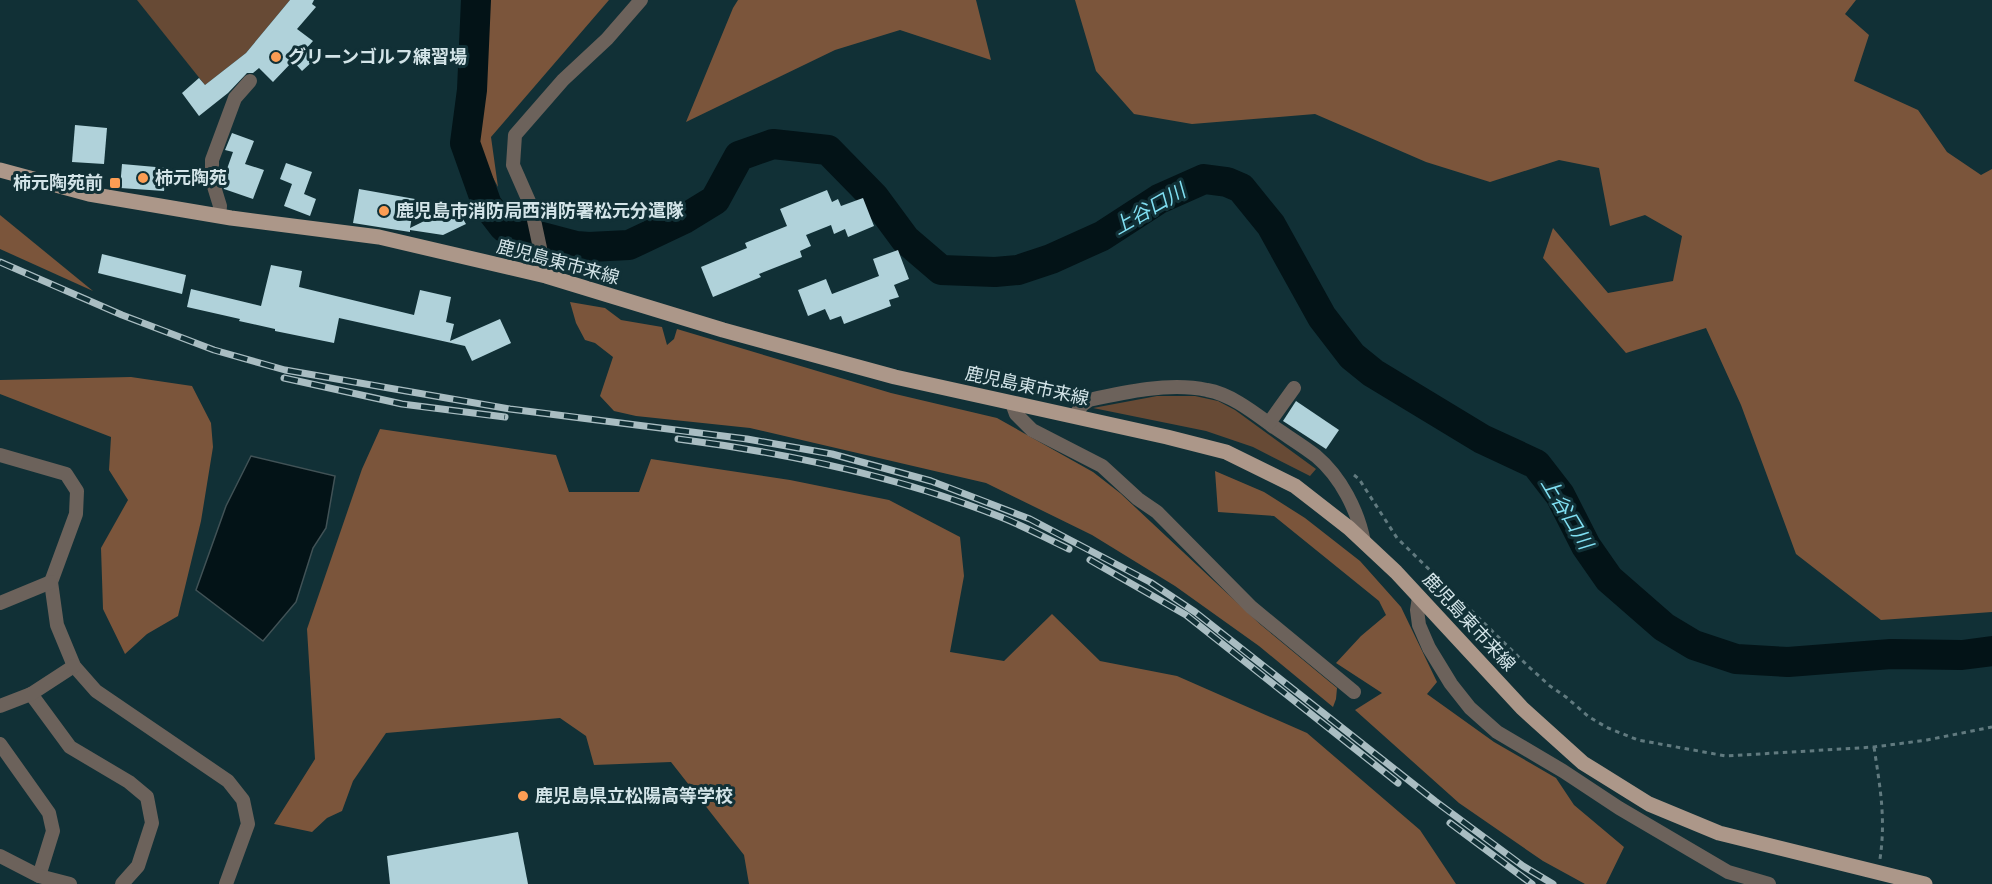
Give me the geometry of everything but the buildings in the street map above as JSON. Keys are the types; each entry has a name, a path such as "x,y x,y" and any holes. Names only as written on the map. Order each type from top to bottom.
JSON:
{"main road":[{"name":"鹿児島東市来線","path":"0,170 89,194 219,216 379,237 546,276 723,330 895,377 1226,452 1295,486 1348,528 1419,597 1522,708 1582,763 1639,798 1719,833 1876,872 1899,881 1925,884"}],"street":[{"path":"546,276 531,206 513,165 515,135 563,80 607,39 641,0"},
{"path":"219,216 220,206 212,180 212,160 235,98 250,81"},
{"path":"1076,417 1082,405 1089,400 1145,390 1190,388 1224,395 1317,457 1336,479 1353,506 1361,526 1364,542"},
{"path":"1269,423 1294,388"},
{"path":"1012,403 1016,414 1032,429 1102,466 1138,499 1157,512 1251,607 1354,692"},
{"path":"1,457 66,474 77,491 76,514 51,582 57,625 74,666 96,691 228,781 243,800 248,824 226,884"},
{"path":"0,603 51,582"},
{"path":"1419,597 1417,610 1419,625 1429,648 1451,684 1470,708 1497,732 1728,872 1769,884"},
{"path":"0,706 31,693 74,666"},
{"path":"31,693 70,747 129,782 147,797 152,823 138,866 122,884"},
{"path":"0,744 49,813 52,831 39,876"},
{"path":"0,856 39,876 70,884"}],"path":[{"path":"1336,479 1352,474 1359,479 1397,538 1550,686 1589,717 1608,728 1638,740 1726,756 1874,747 1927,740 1992,727"},
{"path":"1874,747 1884,821 1881,853 1876,872"}],"shaded area":[{"path":"137,0 290,0 246,53 205,85"},
{"path":"486,0 609,0 491,137 498,187 475,144"},
{"path":"738,0 976,0 991,60 900,30 835,50 686,122"},
{"path":"1075,0 1856,0 1845,14 1869,35 1854,81 1918,110 1947,152 1981,175 1992,169 1992,612 1881,620 1796,554 1741,405 1706,328 1626,353 1543,258 1553,228 1608,293 1673,281 1682,236 1645,215 1610,226 1599,168 1559,160 1490,182 1426,162 1315,114 1192,124 1134,114 1096,71"},
{"path":"0,215 93,291 0,249"},
{"path":"570,302 605,308 621,320 662,327 667,345 674,339 677,329 891,393 997,418 1093,472 1120,493 1261,625 1337,688 1333,707 1259,646 1175,586 1092,535 986,483 750,428 636,416 614,411 600,396 613,357 595,343 585,340 576,323"},
{"path":"131,377 192,386 211,423 213,447 201,521 178,616 147,634 125,654 103,609 101,548 128,500 109,470 111,437 0,394 0,380"},
{"path":"1157,396 1195,396 1218,401 1235,410 1316,469 1310,476 1253,447 1206,431 1093,408"},
{"path":"380,429 556,455 569,492 639,492 651,459 790,480 889,500 960,537 964,576 950,652 1004,661 1052,614 1100,661 1177,676 1307,733 1420,830 1456,884 749,884 744,855 671,762 594,765 586,736 560,718 386,733 353,781 342,811 327,818 312,832 274,824 315,759 307,629 362,469"},
{"path":"251,456 335,476 326,528 313,548 296,602 263,641 196,590 226,506"},
{"path":"1215,471 1264,492 1305,518 1360,561 1401,607 1437,682 1427,694 1494,742 1556,778 1574,805 1624,847 1606,884 1585,884 1543,861 1459,803 1355,710 1382,693 1336,663 1361,636 1386,615 1379,601 1274,516 1218,512"}],"waterway":[{"name":"上谷口川","path":"476,0 472,90 465,143 487,205 504,227 576,246 629,245 684,219 715,200 739,156 773,144 828,150 874,197 905,239 941,270 995,272 1018,270 1051,259 1102,236 1159,199 1204,179 1227,182 1241,188 1271,225 1322,317 1352,356 1373,373 1482,439 1536,464 1560,495 1586,546 1609,579 1664,627 1694,645 1736,659 1788,662 1891,654 1962,655 1992,651"}],"railway":[{"path":"0,262 122,315 214,350 285,370 510,409 747,439 832,454 931,481 1030,519 1150,582 1195,612 1435,801 1523,866 1553,884"},
{"path":"284,378 402,404 505,417"},
{"path":"678,439 760,451 881,478 998,516 1069,549"},
{"path":"1090,560 1186,615 1398,783"},
{"path":"1450,823 1532,884"}],"place":[{"name":"グリーンゴルフ練習場","path":"276,57"},
{"name":"柿元陶苑","path":"143,178"},
{"name":"柿元陶苑前","path":"115,183"},
{"name":"鹿児島市消防局西消防署松元分遣隊","path":"384,211"},
{"name":"鹿児島県立松陽高等学校","path":"523,796"}]}
